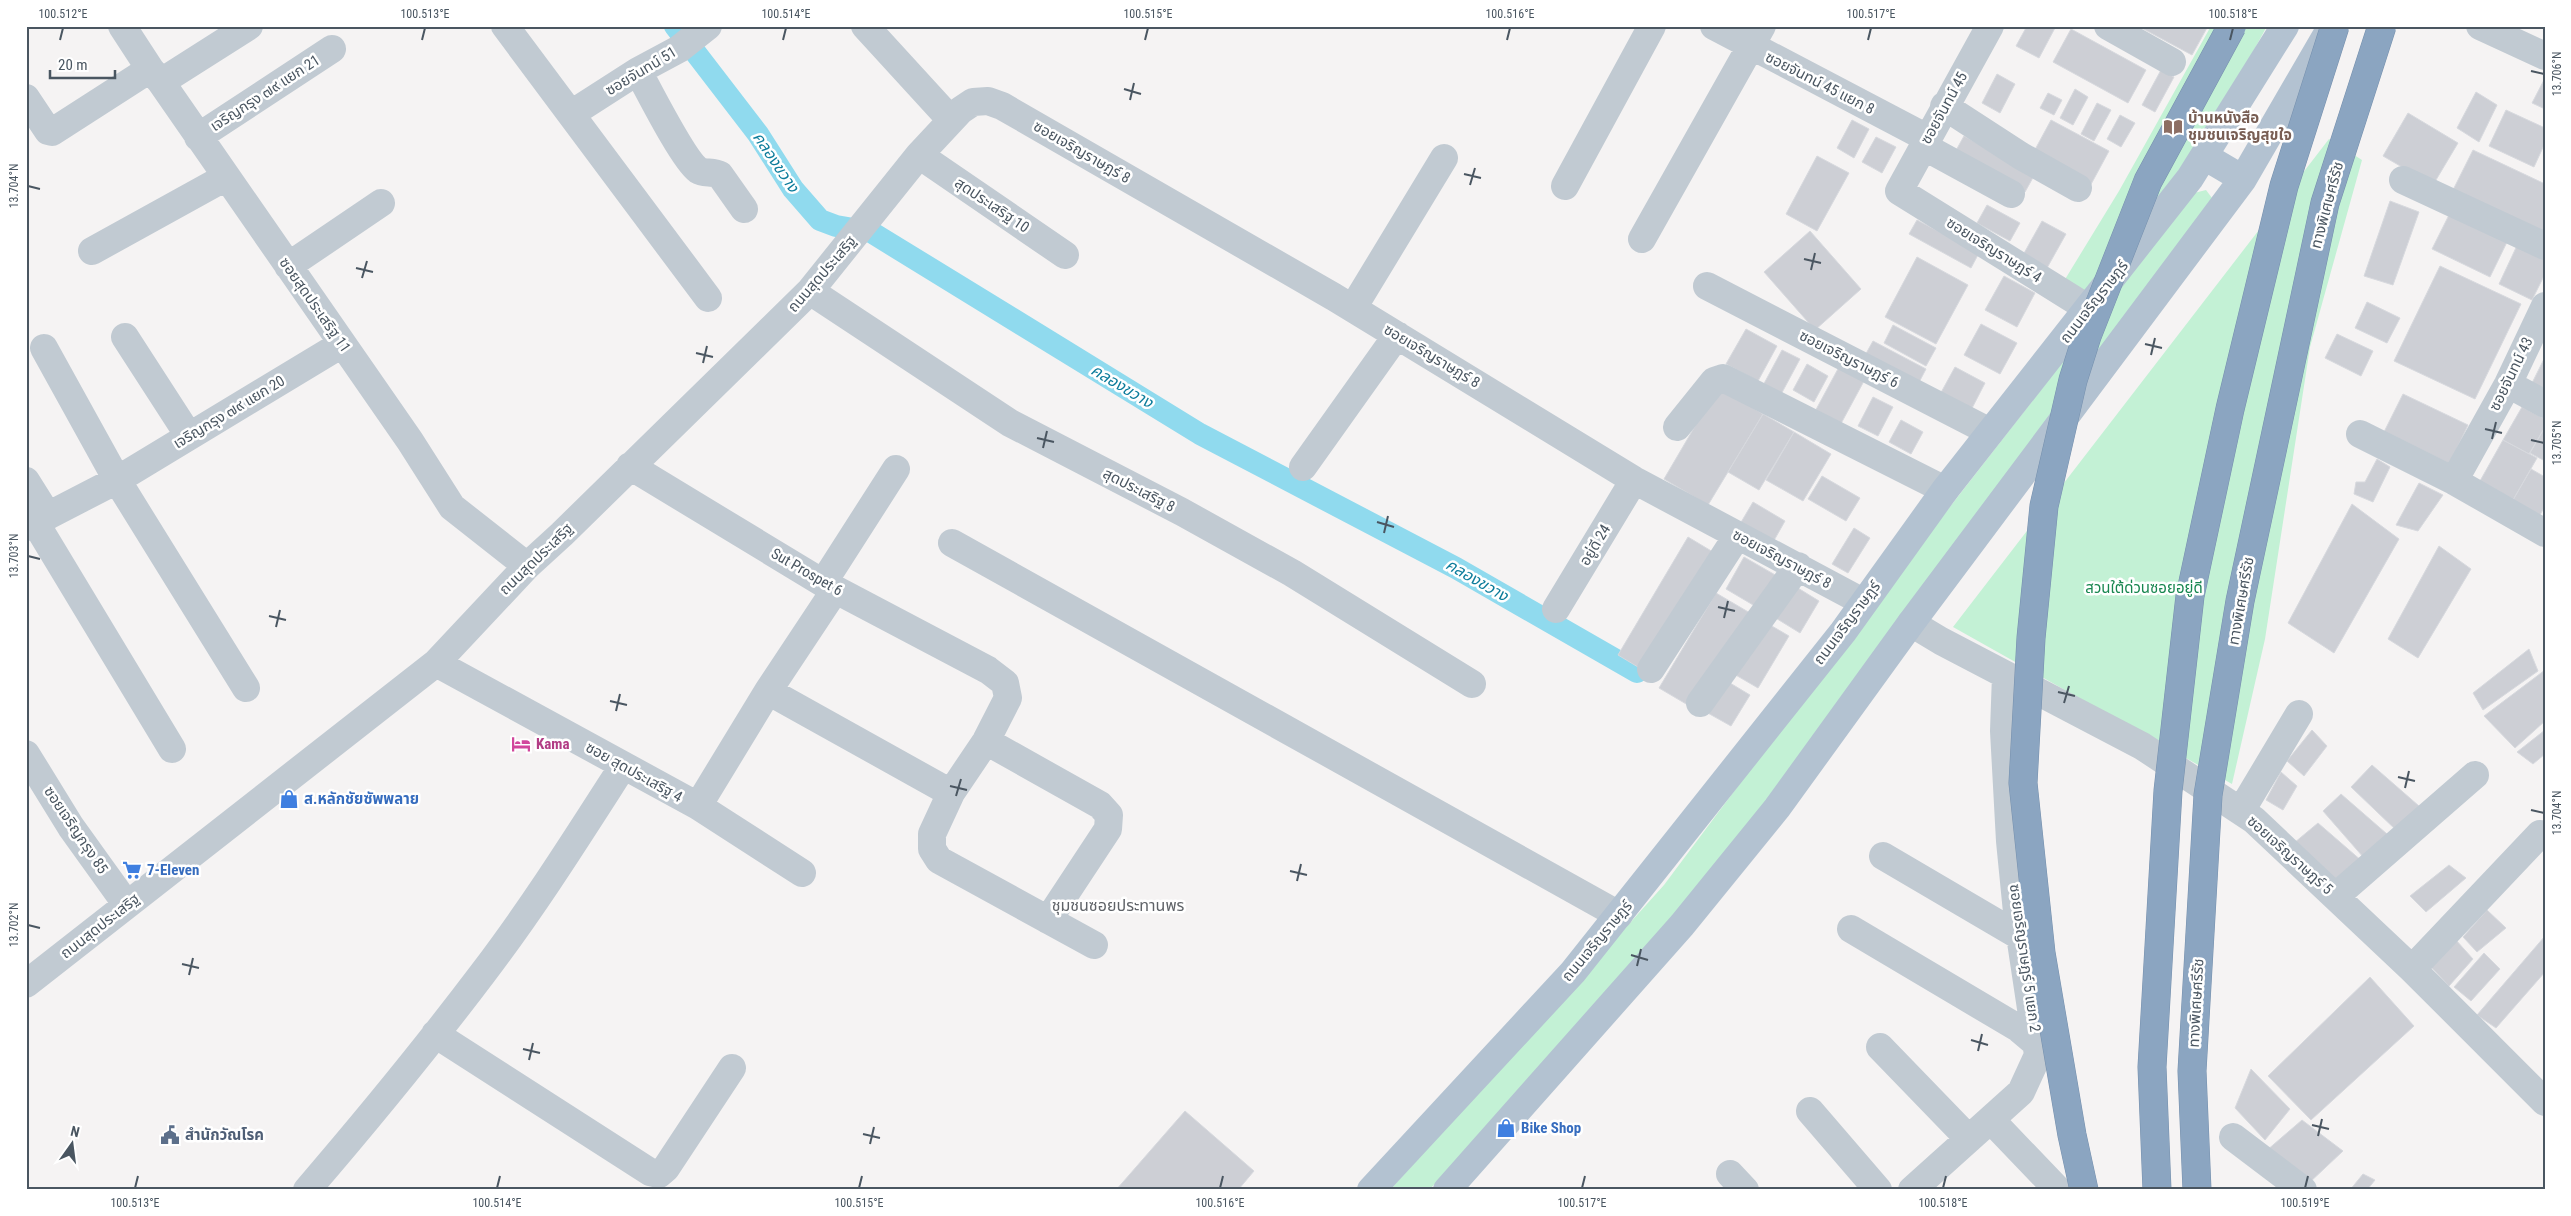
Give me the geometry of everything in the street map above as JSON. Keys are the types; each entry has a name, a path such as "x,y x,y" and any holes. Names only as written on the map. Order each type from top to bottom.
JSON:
{"highway":[{"path":"2084,1190 2072,1135 2041,953 2023,783 2030,638 2043,516 2073,380 2091,327 2148,181 2232,26"},
{"path":"2157,1190 2152,1067 2168,791 2190,596 2230,409 2284,186 2333,26"},
{"name":"ทางพิเศษศรีรัช","path":"2197,1190 2192,1071 2208,795 2242,591 2323,212 2382,26"}],"main road":[{"name":"ถนนเจริญราษฎร์","path":"1371,1190 1523,1023 1573,972 1837,640 1944,490 2089,309 2190,178 2285,26"},
{"path":"1447,1190 1569,1055 1778,808 1911,623 2243,179 2333,26"},
{"path":"2204,156 2243,179"}],"street":[{"name":"ซอยสุดประเสริฐ 11","path":"122,26 342,344 452,507 527,566"},
{"path":"26,98 50,132 248,26"},
{"path":"505,26 708,298"},
{"path":"865,26 951,120"},
{"path":"1566,186 1652,26"},
{"name":"ซอยจันทน์ 45 แยก 8","path":"1714,26 1757,37 2011,194"},
{"name":"ซอยจันทน์ 45","path":"1899,191 1944,106 1990,26"},
{"path":"2108,26 2172,62"},
{"path":"2480,26 2545,56"},
{"name":"ซอยจันทน์ 51","path":"571,114 694,37"},
{"path":"1642,239 1757,37"},
{"name":"เจริญกรุง ๗๙ แยก 21","path":"198,137 332,49"},
{"path":"638,71 682,149 699,171 720,175 744,209"},
{"name":"ถนนสุดประเสริฐ","path":"26,984 436,663 527,566 810,291 844,251 918,155 951,120 973,102 988,101 1002,106"},
{"name":"ซอยเจริญราษฎร์ 8","path":"1002,106 1353,308 1634,480 1863,602"},
{"path":"1944,106 2021,156 2078,188"},
{"name":"สุดประเสริฐ 10","path":"918,155 1065,255"},
{"path":"1353,308 1444,158"},
{"path":"92,251 226,177"},
{"path":"2402,180 2545,246"},
{"name":"ซอยเจริญราษฎร์ 4","path":"1899,191 2089,309"},
{"path":"288,266 381,203"},
{"name":"ซอยเจริญราษฎร์ 6","path":"1707,286 1990,432"},
{"name":"สุดประเสริฐ 8","path":"810,291 1010,423 1182,512 1292,573 1472,684"},
{"name":"ซอยจันทน์ 43","path":"2454,481 2508,384 2543,315"},
{"path":"1303,467 1397,335"},
{"path":"125,337 189,436"},
{"name":"เจริญกรุง ๗๙ แยก 20","path":"36,522 116,480 342,344"},
{"path":"44,348 116,480 246,688"},
{"path":"1677,427 1714,380 1724,378 1944,490"},
{"path":"2508,384 2545,404"},
{"path":"2360,434 2454,481 2545,533"},
{"name":"Sut Prospet 6","path":"630,466 829,586 988,670 1005,682 1008,698 986,741 952,793 932,834 932,848 939,860 1094,945"},
{"path":"698,806 768,691 896,469"},
{"name":"อยู่ดี 24","path":"1556,609 1634,480"},
{"path":"26,481 36,522 172,749"},
{"path":"1650,669 1737,536"},
{"path":"952,543 1619,915"},
{"path":"1700,703 1798,566"},
{"name":"ซอยเจริญราษฎร์ 5","path":"1911,623 2142,746 2254,820 2412,969 2545,1102"},
{"name":"ซอย สุดประเสริฐ 4","path":"436,663 698,806 802,873"},
{"name":"ซอยเจริญราษฎร์ 5 แยก 2","path":"1912,1190 2021,1092 2036,1063 2037,1044 2021,937 2010,841 2004,732 2006,675"},
{"path":"768,691 952,793"},
{"path":"2241,811 2300,714"},
{"path":"986,741 1100,805 1109,815 1108,829 1048,920"},
{"name":"ซอยเจริญกรุง 85","path":"26,754 34,786 71,827 128,904"},
{"path":"307,1190 359,1130 484,972 556,870 623,766"},
{"path":"2336,896 2475,775"},
{"path":"2412,969 2540,834"},
{"path":"1883,856 2021,937"},
{"path":"1851,929 2018,1028 2037,1044"},
{"path":"435,1034 650,1172 659,1174 666,1168 732,1068"},
{"path":"1880,1047 1969,1139"},
{"path":"1810,1111 1878,1190"},
{"path":"1991,1120 2058,1190"},
{"path":"2233,1137 2303,1190"}],"green space":[{"path":"2211,26 2267,26 2215,122 2084,297 2064,281 2119,191"},
{"name":"สวนใต้ด่วนซอยอยู่ดี","path":"2329,139 2362,160 2310,347 2265,639 2232,784 1953,627"},
{"path":"2206,190 2212,198 1726,856 1492,1123 1429,1190 1390,1190 1664,885 1865,616 2194,193"}],"building":[{"path":"2027,26 2056,26 2039,58 2016,46"},
{"path":"2138,26 2208,26 2192,55"},
{"path":"2071,29 2146,70 2128,103 2053,62"},
{"path":"2161,70 2174,77 2155,112 2142,105"},
{"path":"1997,74 2015,84 2000,113 1982,103"},
{"path":"2545,78 2545,109 2532,103"},
{"path":"2075,89 2088,97 2073,125 2060,118"},
{"path":"2476,92 2497,105 2479,142 2457,128"},
{"path":"2048,93 2062,100 2054,115 2040,108"},
{"path":"2097,103 2111,110 2094,141 2081,134"},
{"path":"2506,110 2545,128 2545,143 2534,167 2489,146"},
{"path":"2408,113 2458,143 2433,185 2383,156"},
{"path":"2120,115 2135,123 2121,147 2107,139"},
{"path":"1852,120 1869,129 1854,158 1837,148"},
{"path":"2051,120 2109,151 2089,188 2031,157"},
{"path":"1964,136 2035,174 2025,192 1954,154"},
{"path":"1876,137 1896,147 1882,173 1862,162"},
{"path":"2473,150 2545,184 2545,239 2451,194"},
{"path":"1817,156 1849,173 1817,231 1786,214"},
{"path":"2390,201 2419,212 2393,285 2364,276"},
{"path":"1987,205 2020,223 2010,241 1977,223"},
{"path":"2451,211 2509,238 2490,277 2432,249"},
{"path":"1917,220 1979,253 1971,268 1909,234"},
{"path":"2042,221 2066,234 2047,268 2023,255"},
{"path":"1810,231 1861,289 1815,330 1764,272"},
{"path":"2521,237 2545,248 2545,274 2532,300 2499,284"},
{"path":"1917,257 1968,285 1936,344 1885,317"},
{"path":"2440,266 2521,304 2475,399 2394,361"},
{"path":"2004,276 2035,293 2017,327 1985,310"},
{"path":"2367,302 2400,318 2387,343 2355,328"},
{"path":"1981,324 2017,343 2000,374 1964,355"},
{"path":"1893,325 1936,348 1926,366 1884,343"},
{"path":"1746,329 1777,346 1758,381 1726,364"},
{"path":"2337,334 2373,351 2361,376 2325,358"},
{"path":"1873,341 1926,369 1916,388 1863,359"},
{"path":"1782,350 1800,359 1778,400 1760,391"},
{"path":"2545,357 2545,392 2531,385"},
{"path":"1807,364 1828,376 1814,402 1793,390"},
{"path":"1839,367 1864,381 1837,431 1812,417"},
{"path":"1955,367 1985,383 1969,414 1938,398"},
{"path":"1718,387 1763,414 1708,505 1664,479"},
{"path":"2403,394 2468,425 2449,465 2383,434"},
{"path":"1873,397 1893,407 1878,436 1858,426"},
{"path":"2522,407 2545,419 2545,427 2529,454 2503,440"},
{"path":"1763,414 1794,432 1759,490 1728,472"},
{"path":"1901,420 1923,432 1911,454 1889,442"},
{"path":"2545,427 2545,461 2530,453"},
{"path":"1794,432 1831,454 1803,501 1766,480"},
{"path":"2503,440 2537,458 2513,500 2480,481"},
{"path":"2377,459 2390,467 2373,502 2354,494 2356,482 2365,482"},
{"path":"2531,469 2545,477 2545,506 2540,515 2513,500"},
{"path":"1822,476 1860,498 1846,521 1808,499"},
{"path":"2419,483 2443,495 2418,531 2396,525"},
{"path":"1753,502 1785,521 1772,544 1740,524"},
{"path":"2352,504 2399,539 2334,653 2288,623"},
{"path":"1854,528 1870,538 1848,573 1832,564"},
{"path":"1688,537 1718,555 1648,673 1618,655"},
{"path":"2439,546 2471,569 2418,658 2388,639"},
{"path":"1744,557 1784,580 1765,612 1726,589"},
{"path":"1793,585 1819,601 1800,633 1774,617"},
{"path":"1716,593 1750,613 1693,708 1659,688"},
{"path":"1765,622 1789,636 1758,688 1734,674"},
{"path":"2529,649 2538,671 2483,710 2473,693"},
{"path":"2545,670 2545,721 2515,748 2484,716"},
{"path":"1725,680 1750,695 1731,726 1706,712"},
{"path":"2312,730 2327,746 2304,776 2287,761"},
{"path":"2545,730 2545,754 2533,764 2517,752"},
{"path":"2372,765 2419,806 2397,831 2351,787"},
{"path":"2281,772 2297,786 2283,810 2266,800"},
{"path":"2341,794 2387,834 2364,858 2323,811"},
{"path":"2318,823 2363,862 2338,883 2294,843"},
{"path":"2449,865 2466,878 2426,912 2410,896"},
{"path":"2487,910 2506,928 2477,952 2463,937"},
{"path":"2545,936 2545,972 2496,1028 2477,1015"},
{"path":"2455,939 2473,959 2449,986 2431,967"},
{"path":"2484,953 2500,969 2471,1001 2454,987"},
{"path":"2370,977 2414,1026 2311,1120 2268,1076"},
{"path":"2251,1069 2290,1109 2265,1140 2235,1108"},
{"path":"1185,1111 1254,1171 1238,1190 1116,1190"},
{"path":"2302,1120 2343,1151 2309,1183 2266,1151"},
{"path":"2363,1174 2375,1180 2367,1190 2350,1190"}],"waterway":[{"name":"คลองขวาง","path":"675,26 758,134 793,189 820,220 836,226 871,232 1200,434 1456,568 1637,672"}],"place":[{"name":"บ้านหนังสือ ชุมชนเจริญสุขใจ","path":"2173,127"},
{"name":"Kama","path":"521,744"},
{"name":"ส.หลักชัยซัพพลาย","path":"289,799"},
{"name":"7-Eleven","path":"132,870"},
{"name":"Bike Shop","path":"1506,1128"},
{"name":"สำนักวัณโรค","path":"170,1135"}],"district":[{"name":"ชุมชนซอยประทานพร","path":"1118,905"}]}
